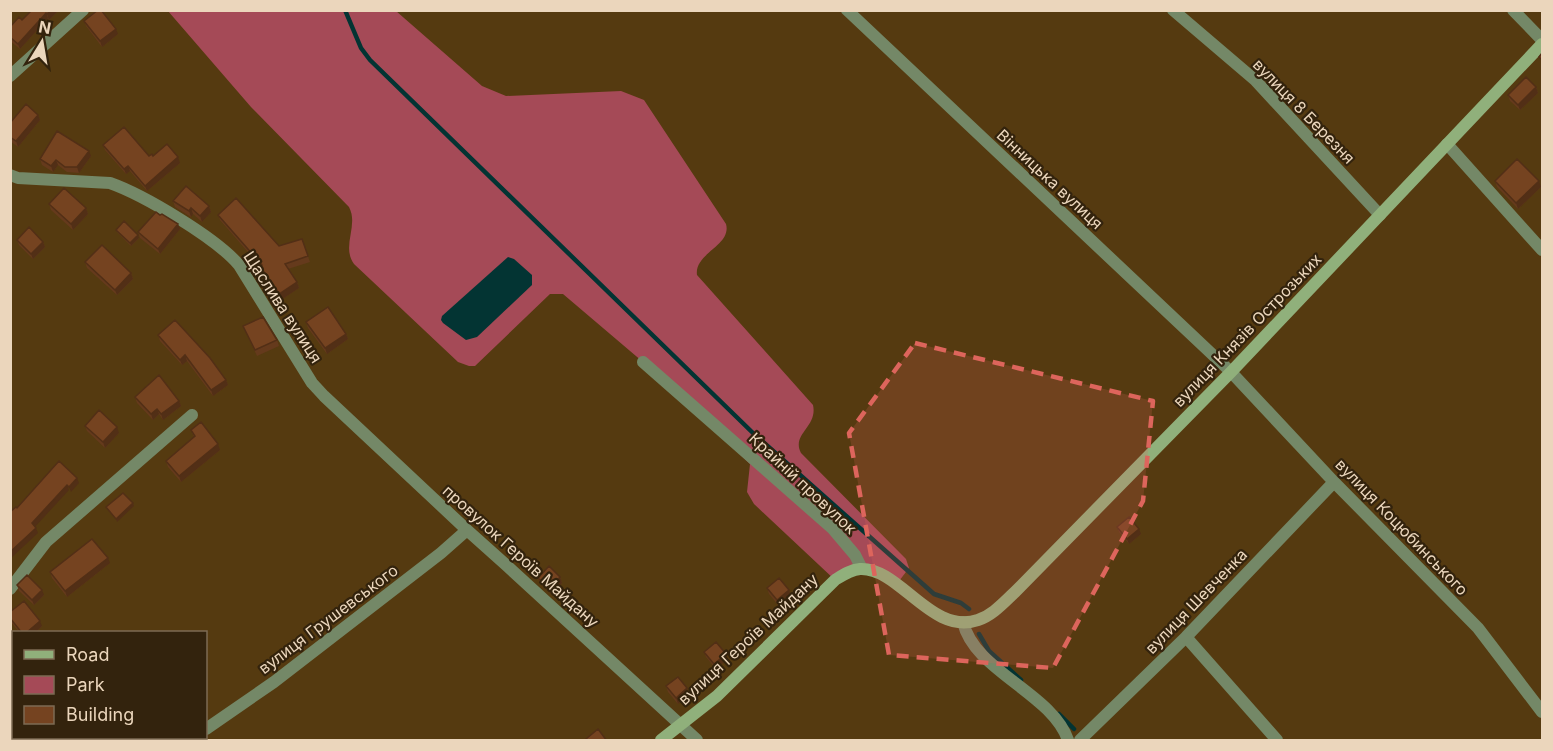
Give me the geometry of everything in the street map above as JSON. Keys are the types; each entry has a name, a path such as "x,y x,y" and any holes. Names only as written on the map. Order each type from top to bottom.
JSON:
{"street":[{"path":"10,76 83,10"},
{"name":"Вінницька вулиця","path":"847,10 1231,372"},
{"name":"вулиця 8 Березня","path":"1173,10 1255,80 1380,215"},
{"path":"1514,10 1542,42"},
{"name":"вулиця Князів Острозьких","path":"963,622 984,617 1007,600 1231,372 1542,42"},
{"path":"1447,144 1542,250"},
{"name":"Щаслива вулиця","path":"10,175 18,178 110,183 171,215 223,249 239,265 312,383 324,396"},
{"name":"Крайній провулок","path":"643,362 833,530 855,555 862,569"},
{"name":"вулиця Коцюбинського","path":"1231,372 1334,482 1478,628 1542,712"},
{"name":"провулок Героїв Майдану","path":"324,396 696,741"},
{"path":"10,589 46,542 192,416"},
{"name":"вулиця Шевченка","path":"1080,741 1186,638 1334,482"},
{"name":"вулиця Грушевського","path":"207,728 274,682 432,560 467,530"},
{"path":"862,569 875,572 889,580 942,617 963,622 971,643 1059,723 1068,741"},
{"name":"вулиця Героїв Майдану","path":"661,741 717,696 835,580 848,572 862,569"},
{"path":"1186,638 1277,741"}],"highlighted area":[{"path":"915,343 1153,401 1143,501 1053,668 889,655 849,433"}],"green space":[{"path":"168,11 396,11 482,86 506,96 621,91 644,100 726,224 724,238 701,261 697,275 813,405 812,419 799,441 801,453 906,559 909,568 896,585 862,569 835,580 754,504 747,492 750,464 643,362 563,294 550,294 475,366 458,362 354,264 349,250 352,214 349,207 251,107"}],"water":[{"path":"508,257 514,259 532,275 532,285 477,337 466,340 443,323 442,316"}],"building":[{"path":"32,10 51,10 18,44 10,37 10,27 19,17 22,20"},
{"path":"101,10 116,29 100,41 84,21"},
{"path":"1526,77 1536,87 1518,105 1508,95"},
{"path":"26,104 38,115 16,141 10,137 10,123"},
{"path":"124,127 149,156 152,154 153,156 167,144 178,157 145,186 128,166 124,169 103,145"},
{"path":"57,131 89,151 77,167 65,167 56,160 51,166 40,159"},
{"path":"1517,159 1539,181 1516,203 1495,181"},
{"path":"186,186 209,206 200,216 191,208 189,211 173,201"},
{"path":"64,188 86,208 71,224 49,204"},
{"path":"236,198 279,246 302,239 308,256 285,264 297,282 279,294 260,266 262,265 218,215"},
{"path":"156,212 178,224 158,249 138,232"},
{"path":"124,221 138,235 130,243 116,230"},
{"path":"29,227 43,242 31,254 17,240"},
{"path":"102,245 131,273 115,290 85,262"},
{"path":"328,307 346,334 325,348 306,322"},
{"path":"263,317 277,340 255,350 243,326"},
{"path":"175,320 210,358 226,380 211,390 185,355 180,360 158,335"},
{"path":"159,375 179,401 161,414 157,409 151,414 135,397"},
{"path":"99,410 117,427 103,442 85,426"},
{"path":"201,422 218,444 179,476 166,461 195,436 191,430"},
{"path":"59,461 77,478 69,487 67,485 32,523 36,528 10,552 10,512 17,508"},
{"path":"123,493 133,503 116,519 106,507"},
{"path":"1129,517 1139,529 1127,539 1117,527"},
{"path":"92,539 108,558 65,591 50,572"},
{"path":"549,566 560,577 549,588 538,578"},
{"path":"27,575 42,590 32,600 17,585"},
{"path":"779,578 789,590 777,600 767,588"},
{"path":"24,601 40,621 28,631 20,631 10,618 10,612"},
{"path":"716,642 726,654 714,664 704,652"},
{"path":"678,677 687,688 676,698 666,686"},
{"path":"598,729 607,741 587,741 586,739"}],"waterway":[{"path":"345,10 361,48 370,60 754,434 934,594 961,603 969,609"},
{"path":"979,634 989,651 1021,680"},
{"path":"1059,714 1074,729"}]}
